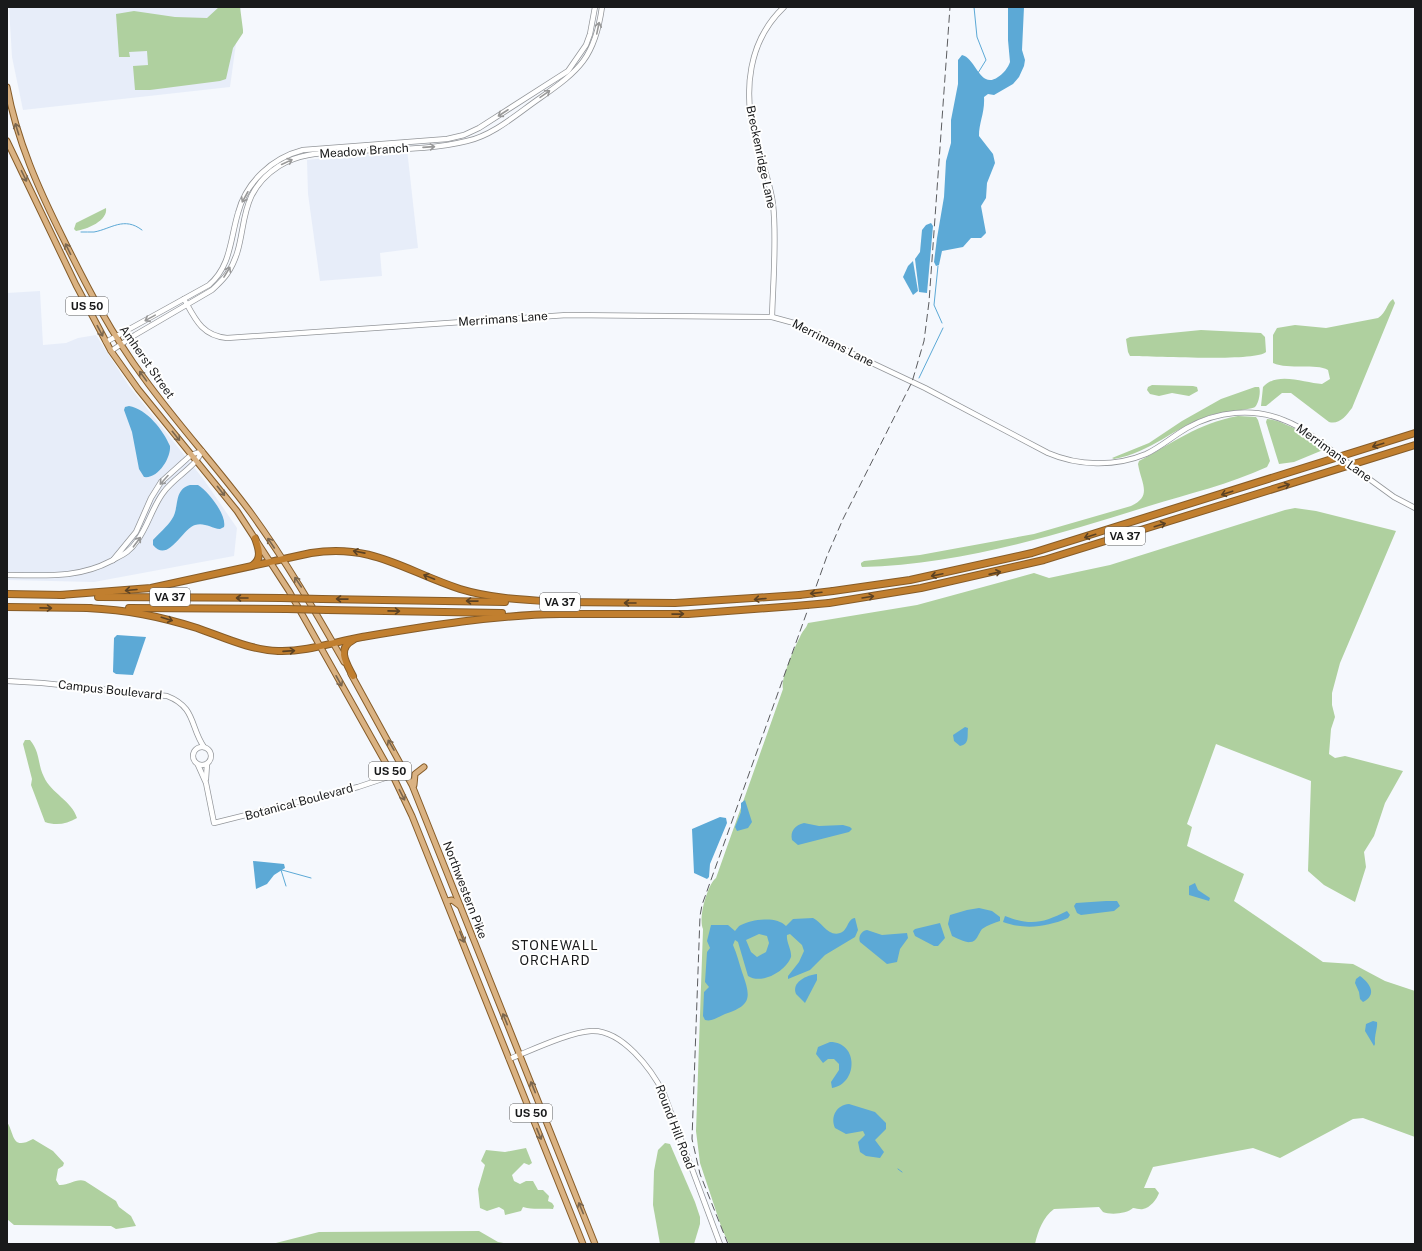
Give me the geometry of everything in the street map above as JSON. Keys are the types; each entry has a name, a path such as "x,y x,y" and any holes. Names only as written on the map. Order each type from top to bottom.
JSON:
{"highway":[{"name":"VA 37","path":"7,594 675,603 799,595 929,576 1037,551 1415,433"},
{"name":"VA 37","path":"7,607 560,614 688,614 829,603 921,588 1044,560 1415,445"},
{"path":"249,567 256,563 259,559 259,549 255,538"},
{"path":"60,595 151,588 334,549 358,552 383,559 470,592 500,598 562,602"},
{"path":"87,608 148,614 246,646 267,650 286,651 321,647 359,638 483,618 560,614"},
{"path":"353,676 345,660 344,649 350,642 359,638"}],"main road":[{"name":"Meadow Branch","path":"184,299 209,285 223,269 230,253 242,201 260,175 281,158 298,151 316,148 447,139 464,135 479,128 568,71 586,45 590,34 595,7"},
{"name":"Meadow Branch","path":"187,305 212,290 227,274 237,248 244,214 249,201 259,184 280,165 305,155 451,145 470,141 483,135 567,79 582,64 592,48 598,32 602,7"},
{"name":"Breckenridge Lane","path":"772,317 773,206 769,184 753,128 748,92 750,71 756,50 765,31 784,7"},
{"name":"Amherst Street","path":"7,87 17,128 31,168 86,284 116,337 151,387 240,499 282,559"},
{"name":"Amherst Street","path":"7,141 71,275 111,351 138,389 236,511 271,562"},
{"path":"71,275 78,282 86,284"},
{"path":"76,285 84,288 95,300"},
{"name":"Merrimans Lane","path":"184,299 196,322 204,330 213,335 227,338 560,315 772,317 794,323 1048,453 1064,459 1102,463 1131,459 1150,452 1185,429 1204,420 1237,413 1263,414 1286,420 1302,428 1394,497 1415,508"},
{"path":"106,342 184,299"},
{"path":"111,351 187,305"},
{"path":"113,560 136,532 158,486 192,455 202,451"},
{"path":"7,575 78,574 97,569 126,554 136,543 163,492 177,477 196,461 202,451"},
{"name":"Northwestern Pike","path":"282,559 313,606 406,771 414,788 595,1244"},
{"name":"Northwestern Pike","path":"271,562 321,647 392,776 412,816 584,1244"},
{"name":"Campus Boulevard","path":"7,681 163,694 174,699 182,705 191,717 204,746 209,750 211,755 207,764 206,783"},
{"name":"Campus Boulevard","path":"196,728 195,749 192,757 198,765 206,783 214,822"},
{"path":"195,749 204,746"},
{"path":"198,765 207,764"},
{"path":"414,788 415,774 424,767"},
{"name":"Botanical Boulevard","path":"214,822 257,813 406,771"},
{"path":"447,900 454,901 461,907"},
{"name":"Round Hill Road","path":"509,1059 570,1036 592,1031 610,1036 637,1056 654,1075 664,1094 720,1244"}],"shaded area":[{"path":"9,7 241,7 230,87 23,110 12,57"},
{"path":"407,149 418,248 380,253 382,276 320,281 308,194 307,160"},
{"path":"40,291 43,345 66,343 78,338 96,335 129,386 204,480 237,528 234,556 94,582 7,580 7,293"}],"green space":[{"path":"219,7 240,7 243,30 243,33 233,48 226,79 150,90 135,90 133,66 148,65 147,51 129,52 130,57 119,57 116,14 134,11 175,17 207,18"},
{"path":"106,208 104,217 96,224 81,230 76,231 74,229 76,223"},
{"path":"1393,299 1395,303 1352,408 1342,419 1333,423 1329,422 1291,393 1282,393 1266,406 1261,406 1263,387 1269,382 1291,379 1322,384 1330,379 1328,370 1323,368 1287,366 1273,363 1273,335 1277,328 1295,325 1326,328 1378,318"},
{"path":"1201,330 1261,333 1265,337 1266,352 1244,357 1202,358 1130,356 1128,352 1126,339 1130,337"},
{"path":"1152,385 1193,386 1197,387 1198,391 1189,396 1172,393 1159,396 1150,394 1147,390 1148,387"},
{"path":"1255,387 1259,387 1260,391 1259,400 1255,407 1208,416 1195,421 1140,451 1128,456 1114,459 1112,458 1149,443 1182,421 1221,399"},
{"path":"1238,416 1256,417 1258,420 1270,461 1267,467 1238,479 1209,488 1043,538 1007,547 935,561 862,567 861,565 864,561 920,555 1034,534 1131,506 1142,498 1144,493 1138,464 1139,461 1186,434 1223,419"},
{"path":"1267,419 1281,422 1298,430 1307,435 1323,450 1294,462 1279,464 1266,422"},
{"path":"1295,508 1316,511 1396,531 1340,663 1332,693 1332,705 1335,717 1331,729 1329,754 1335,758 1345,756 1403,771 1385,803 1374,836 1364,852 1366,867 1355,902 1324,885 1308,871 1311,781 1216,744 1187,824 1192,827 1187,846 1244,874 1234,901 1323,962 1353,964 1385,981 1415,991 1415,1137 1363,1118 1353,1119 1280,1158 1253,1148 1153,1167 1144,1188 1155,1188 1159,1193 1148,1207 1142,1209 1133,1208 1127,1212 1114,1214 1103,1212 1099,1207 1054,1209 1047,1216 1042,1225 1035,1244 729,1244 722,1229 700,1163 696,1131 703,929 702,918 704,902 709,888 716,878 783,689 788,663 808,623 917,605 1034,573 1049,578 1110,565"},
{"path":"25,740 30,740 36,750 42,772 47,783 71,807 77,818 61,824 45,822 31,785 32,779 23,744"},
{"path":"7,1122 17,1142 21,1143 33,1139 53,1151 64,1163 63,1166 58,1169 56,1180 59,1185 78,1180 85,1181 116,1201 119,1207 131,1216 136,1226 116,1229 111,1226 14,1225 7,1219"},
{"path":"665,1143 670,1144 700,1217 700,1224 694,1244 660,1244 653,1205 654,1171 658,1150"},
{"path":"526,1148 532,1163 529,1165 524,1163 512,1175 514,1181 520,1184 526,1181 533,1181 538,1190 543,1190 549,1196 548,1201 554,1206 553,1209 534,1209 523,1207 521,1211 505,1215 504,1210 499,1207 487,1211 480,1208 478,1189 485,1165 481,1161 486,1150 505,1152"},
{"path":"479,1231 498,1242 509,1244 272,1244 319,1232"}],"water":[{"path":"1008,7 1024,7 1022,50 1025,60 1019,77 1013,84 994,95 988,94 984,97 984,108 979,136 993,154 995,163 987,183 986,198 981,206 986,233 981,238 971,238 963,247 942,251 939,265 936,266 934,262 944,197 946,161 951,143 951,120 958,84 958,60 962,55 967,57 982,77 987,79 992,80 1003,73 1010,62"},
{"path":"931,223 933,226 927,293 919,292 915,259 920,252 922,230 926,225"},
{"path":"913,261 918,291 913,295 903,277 908,266"},
{"path":"129,406 142,411 154,421 170,446 170,451 163,467 154,475 149,477 144,477 139,469 132,432 124,410 125,407"},
{"path":"190,485 198,485 216,504 223,516 224,527 220,529 198,524 195,525 185,532 175,544 164,550 159,550 153,545 153,540 172,519 181,491"},
{"path":"117,635 146,637 133,675 116,674 113,672 114,638"},
{"path":"965,727 968,728 967,742 960,746 954,741 953,735"},
{"path":"745,800 752,822 748,828 737,831 735,827 741,812 741,803"},
{"path":"720,817 726,818 727,823 710,864 709,877 707,879 694,873 692,829"},
{"path":"804,823 819,826 843,825 852,829 849,832 798,845 792,840 792,834 798,825"},
{"path":"253,861 284,864 285,868 274,875 267,884 256,889"},
{"path":"1195,883 1198,890 1210,898 1209,901 1189,895 1189,886"},
{"path":"1117,901 1120,906 1114,911 1081,915 1077,913 1074,906 1076,903"},
{"path":"979,908 992,911 1000,917 1000,921 982,929 976,939 972,942 966,942 952,936 948,924 950,915"},
{"path":"1067,911 1070,915 1068,918 1052,924 1028,927 1003,922 1005,916 1022,921 1037,922"},
{"path":"813,918 829,931 836,934 843,932 850,920 855,918 858,930 855,937 825,955 810,970 788,979 788,976 799,962 804,951 802,945 790,934 787,935 791,952 791,957 788,962 779,972 760,979 748,976 738,942 735,940 733,945 747,988 747,999 745,1003 734,1011 713,1020 705,1020 703,1016 704,992 709,987 705,982 707,952 710,948 707,941 711,925 728,925 735,931 740,925 752,921 771,920 782,923 786,926 793,919","holes":["759,934 767,936 769,943 766,952 757,957 751,952 746,940"]},
{"path":"940,923 945,938 938,946 934,946 915,936 913,931 915,929"},
{"path":"867,930 882,935 907,933 908,938 900,949 897,962 887,964 860,942 860,934"},
{"path":"817,974 817,980 805,1003 796,994 796,986 801,980"},
{"path":"1360,976 1367,982 1371,989 1370,996 1363,1002 1360,999 1355,983 1356,979"},
{"path":"1373,1021 1377,1022 1374,1046 1365,1031 1366,1024"},
{"path":"830,1042 839,1044 846,1049 852,1064 847,1079 841,1085 832,1088 831,1082 839,1070 839,1064 834,1059 828,1059 823,1063 816,1054 818,1047"},
{"path":"849,1104 875,1112 886,1123 886,1129 875,1140 884,1152 880,1158 866,1156 860,1152 858,1142 865,1135 863,1131 846,1134 835,1128 833,1119 834,1115 841,1106"}],"waterway":[{"path":"974,7 977,37 986,60 978,73"},
{"path":"81,232 94,232 123,224 129,224 142,230"},
{"path":"938,266 934,305 942,323"},
{"path":"919,378 943,328"},
{"path":"281,870 286,886"},
{"path":"282,870 311,878"},
{"path":"898,1169 902,1172"}],"railway":[{"path":"728,1244 700,1174 692,1139 700,916 702,905 827,556 843,519 912,382 924,341 929,302 950,7"}],"district":[{"name":"STONEWALL ORCHARD","path":"555,952"}]}
